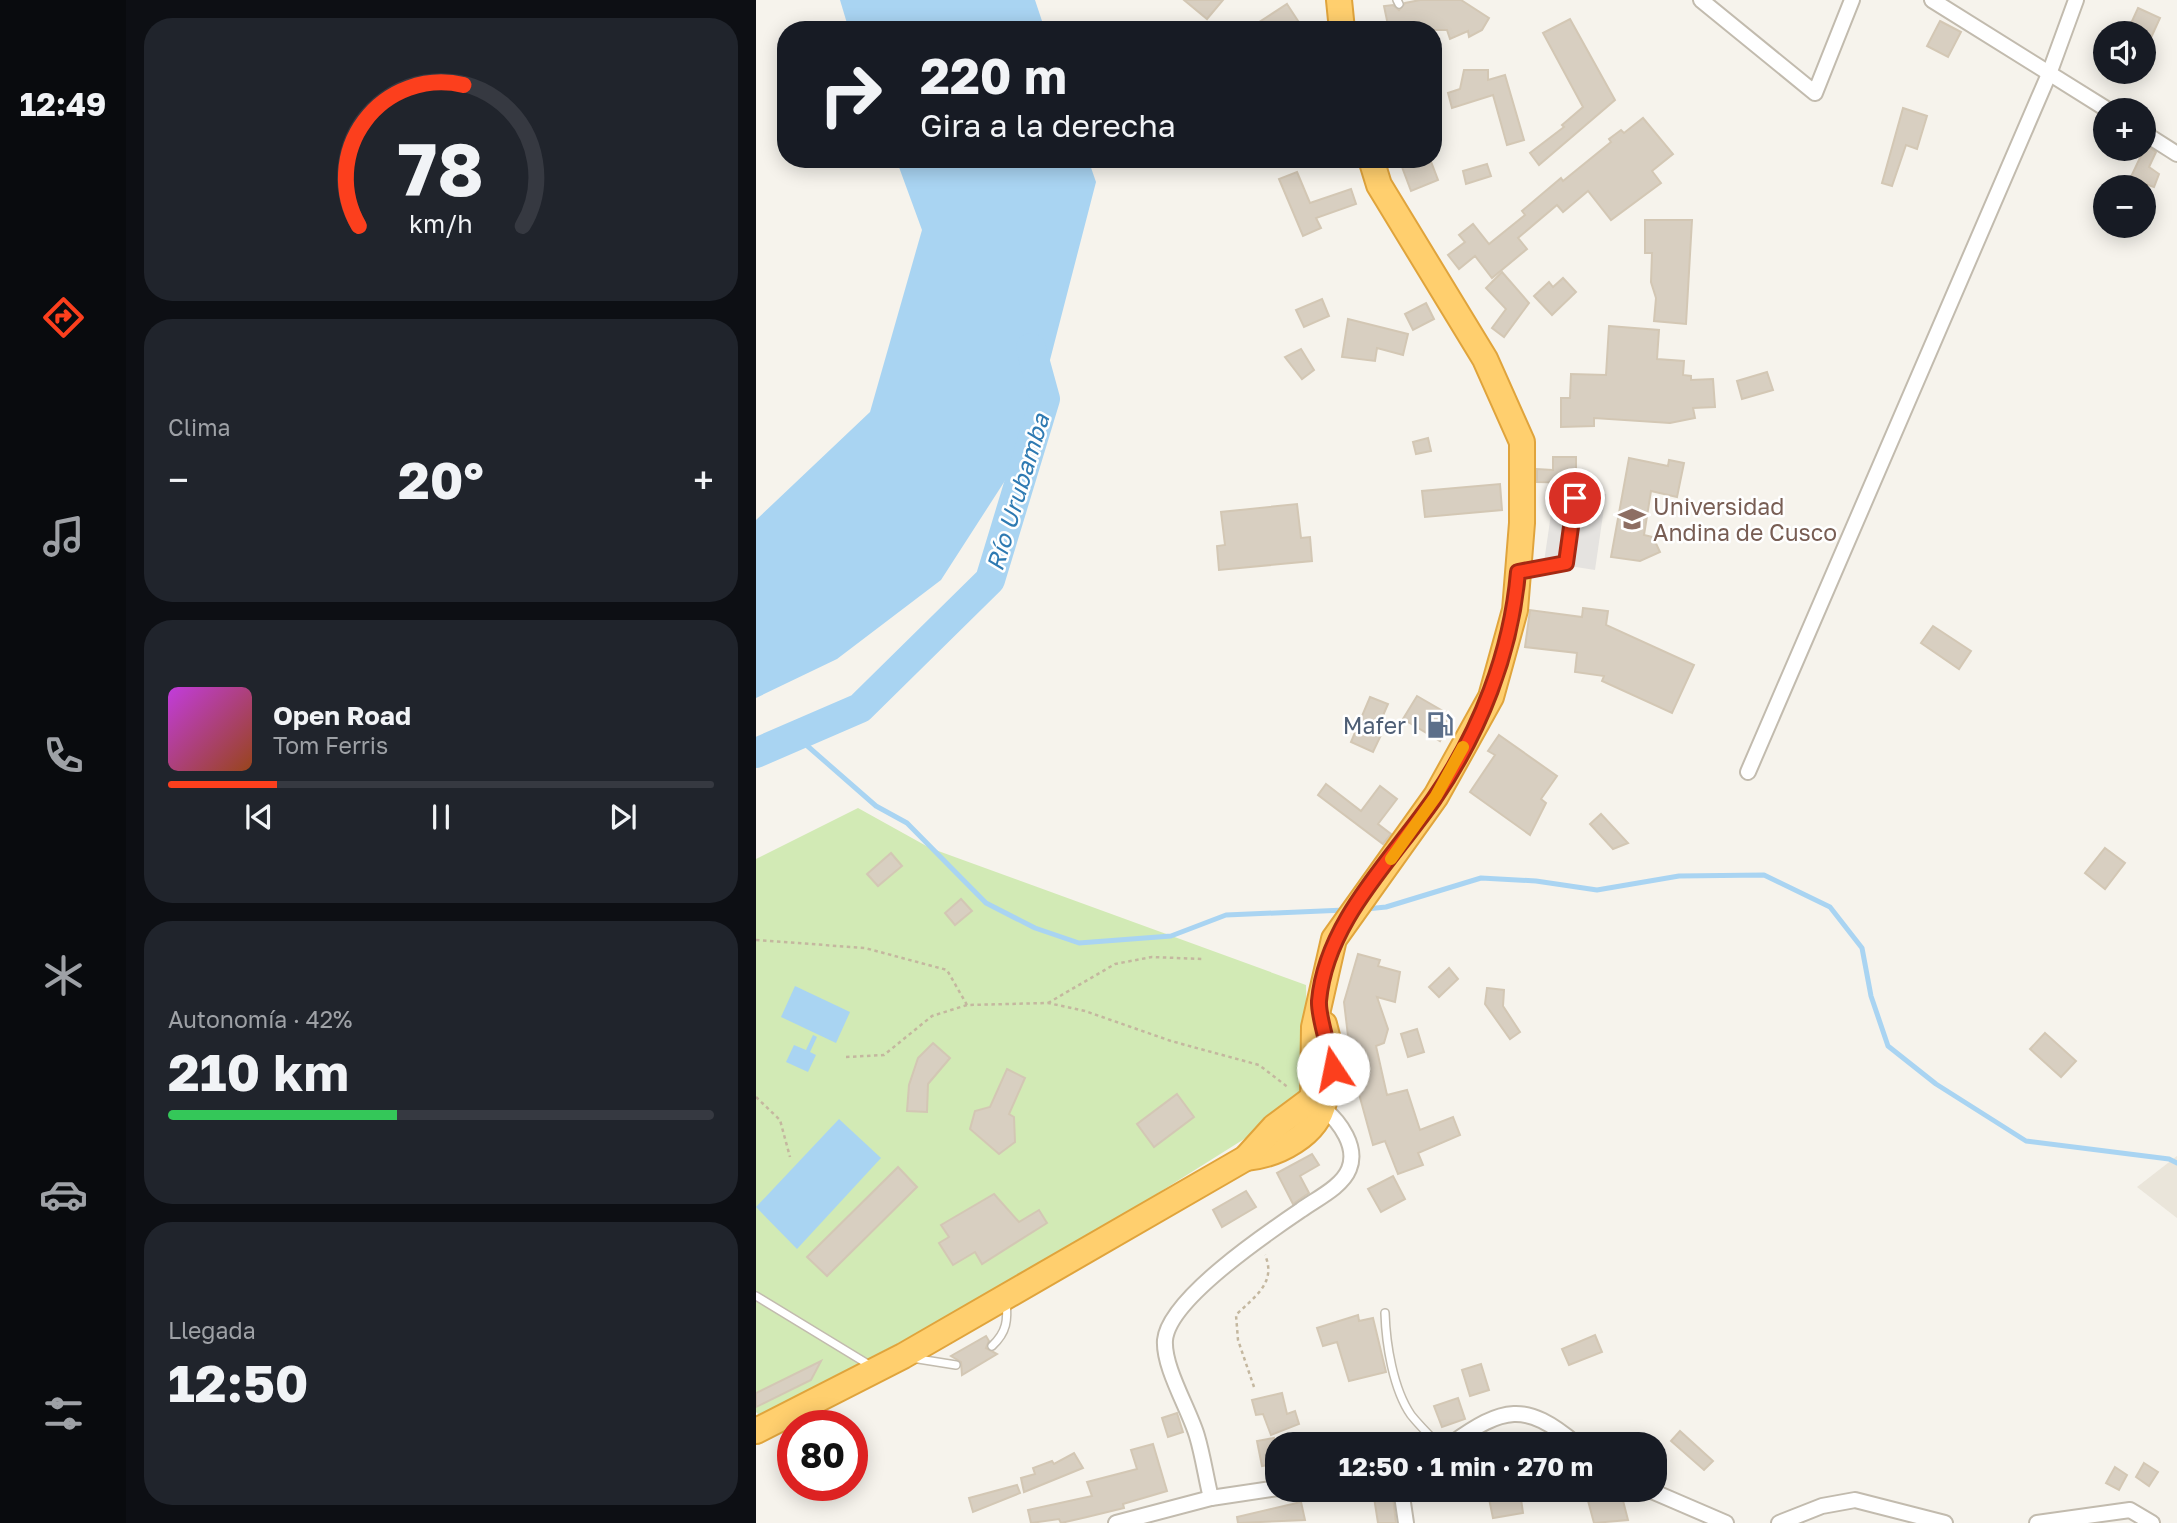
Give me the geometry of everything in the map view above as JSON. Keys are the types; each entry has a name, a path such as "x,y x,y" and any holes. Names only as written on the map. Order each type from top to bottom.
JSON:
{"highway":[{"path":"1339,0 1341,21"},
{"path":"756,1431 903,1356 1246,1158 1274,1127 1313,1102 1314,1027 1334,939 1436,796 1491,696 1515,610 1518,572 1522,442 1485,359 1379,186 1374,168"}],"street":[{"path":"1701,0 1815,93 1852,0"},
{"path":"1932,0 2093,101"},
{"path":"1748,772 2049,74 2076,0"},
{"path":"2156,141 2177,154"},
{"path":"1211,1498 1197,1436 1168,1361 1165,1340 1171,1321 1184,1306 1258,1239 1331,1190 1349,1170 1351,1149 1340,1126 1313,1102"},
{"path":"1468,1432 1482,1422 1509,1413 1534,1416 1562,1432"},
{"path":"1116,1523 1211,1498 1265,1490"},
{"path":"1667,1498 1726,1523"},
{"path":"1779,1523 1822,1506 1855,1500 1945,1523"},
{"path":"1403,1502 1406,1523"},
{"path":"2037,1523 2130,1510 2152,1523"}],"lane":[{"path":"1518,572 1566,563 1575,498"},
{"path":"756,1296 877,1369"},
{"path":"992,1346 1004,1332 1008,1319 1006,1296"},
{"path":"1385,1314 1385,1332 1399,1387 1410,1414 1427,1432"},
{"path":"903,1356 956,1365"}],"path":[{"path":"756,940 865,948 947,970 967,1005"},
{"path":"1048,1003 1115,964 1152,957 1202,959"},
{"path":"846,1056 884,1055 932,1016 967,1005 1048,1003 1259,1065 1313,1102"},
{"path":"756,1097 780,1120 789,1157"},
{"path":"1254,1387 1238,1340 1236,1315 1267,1285 1270,1266 1258,1239"}],"shaded area":[{"path":"1555,487 1606,494 1595,570 1544,562"},
{"path":"2177,1156 2177,1218 2137,1187"}],"green space":[{"path":"858,808 930,848 1306,985 1308,1099 1031,1273 760,1416 756,1412 756,859"}],"water":[{"path":"840,0 1035,0 1042,21 846,21"},
{"path":"899,168 1091,168 1096,182 1028,445 941,580 837,659 756,698 756,520 870,412 922,230"},
{"path":"795,986 850,1012 836,1043 781,1017"},
{"path":"813,1035 817,1037 810,1052 816,1055 808,1072 786,1062 794,1045 806,1050"},
{"path":"839,1119 881,1158 797,1249 756,1207"}],"building":[{"path":"1184,0 1223,0 1207,19"},
{"path":"1420,0 1461,0 1489,18 1482,30 1469,37 1468,31 1450,39 1447,30 1442,30 1442,21 1387,21 1384,6 1393,5 1399,10 1405,3"},
{"path":"1287,4 1298,21 1261,21"},
{"path":"2138,8 2160,18 2156,27 2156,21 2132,21"},
{"path":"1570,19 1615,100 1539,165 1530,153 1564,127 1562,125 1583,107 1543,33"},
{"path":"1940,21 1961,32 1948,57 1927,46"},
{"path":"1464,70 1488,70 1488,80 1505,75 1524,140 1507,145 1493,95 1452,108 1448,93 1460,89"},
{"path":"1903,108 1927,116 1917,149 1906,145 1892,186 1882,183"},
{"path":"1643,118 1673,154 1652,171 1661,183 1611,220 1588,191 1563,212 1557,205 1518,238 1527,249 1492,278 1475,256 1459,269 1448,255 1465,242 1459,235 1473,224 1489,244 1525,215 1522,211 1561,178 1563,181 1611,142 1609,139 1621,130 1624,133"},
{"path":"2138,161 2152,161 2149,167 2159,174 2156,182 2156,175 2132,175"},
{"path":"1487,164 1491,176 1466,184 1463,171"},
{"path":"1402,168 1433,168 1438,180 1411,191"},
{"path":"1297,172 1310,203 1351,189 1356,204 1316,218 1321,228 1303,236 1279,179"},
{"path":"1645,220 1692,220 1686,324 1654,321 1656,298 1651,282 1652,253 1645,253"},
{"path":"1502,272 1529,303 1504,337 1492,328 1506,309 1486,288"},
{"path":"1563,278 1576,292 1552,315 1534,296 1549,282 1553,287"},
{"path":"1322,299 1329,316 1304,327 1296,310"},
{"path":"1426,303 1434,319 1413,330 1405,314"},
{"path":"1348,319 1408,334 1403,355 1377,348 1375,361 1342,357"},
{"path":"1609,326 1659,330 1657,359 1684,361 1683,375 1691,376 1691,380 1713,379 1715,407 1693,408 1695,418 1670,423 1594,418 1594,426 1561,427 1561,398 1570,398 1571,374 1606,375"},
{"path":"1301,349 1314,370 1302,379 1285,357"},
{"path":"1767,372 1773,390 1742,399 1737,381"},
{"path":"1428,438 1431,451 1416,454 1413,442"},
{"path":"1553,457 1576,457 1576,472 1583,473 1582,483 1537,482 1537,469 1553,470"},
{"name":"Universidad Andina de Cusco","path":"1629,458 1668,466 1669,460 1684,463 1677,497 1651,491 1644,535 1653,537 1660,552 1640,561 1611,557"},
{"path":"1500,484 1502,510 1425,517 1422,491"},
{"path":"1297,504 1301,538 1310,537 1312,561 1219,570 1217,546 1225,545 1221,512"},
{"path":"1583,608 1608,611 1606,625 1694,665 1672,713 1602,681 1604,676 1575,672 1577,653 1525,647 1530,610 1582,617"},
{"path":"1933,626 1971,651 1959,669 1921,643"},
{"path":"1417,696 1453,717 1440,741 1403,719"},
{"path":"1370,697 1388,704 1378,727 1381,735 1373,752 1351,742"},
{"path":"1499,735 1557,776 1541,799 1546,803 1530,835 1470,792 1495,755 1488,751"},
{"path":"1326,784 1361,811 1380,786 1397,799 1378,824 1391,834 1383,844 1318,795"},
{"path":"1601,814 1628,843 1613,849 1590,824"},
{"path":"2105,848 2125,863 2105,889 2085,873"},
{"path":"891,853 902,866 878,886 867,874"},
{"path":"961,899 972,911 955,925 945,913"},
{"path":"1358,954 1380,960 1378,966 1400,972 1395,1002 1377,997 1388,1029 1384,1043 1376,1046 1387,1095 1407,1090 1420,1130 1453,1117 1460,1135 1418,1153 1423,1165 1398,1174 1385,1141 1373,1145 1353,1072 1360,1070 1348,1036 1344,1002"},
{"path":"1449,968 1458,979 1439,997 1429,987"},
{"path":"1487,988 1504,990 1503,1006 1520,1032 1510,1039 1485,1004"},
{"path":"1417,1029 1424,1052 1408,1057 1401,1034"},
{"path":"2045,1033 2076,1061 2061,1077 2030,1049"},
{"path":"933,1043 950,1058 928,1084 927,1112 907,1111 909,1085 918,1058"},
{"path":"1007,1069 1025,1078 1009,1114 1014,1117 1015,1142 999,1154 970,1129 975,1111 990,1107"},
{"path":"1177,1094 1194,1117 1154,1147 1137,1124"},
{"path":"1312,1154 1319,1165 1300,1176 1309,1193 1293,1204 1277,1173"},
{"path":"898,1167 917,1187 827,1276 807,1257"},
{"path":"1393,1176 1405,1199 1381,1212 1368,1189"},
{"path":"1246,1191 1256,1207 1222,1227 1213,1210"},
{"path":"994,1194 1019,1222 1039,1210 1047,1223 982,1264 975,1252 953,1265 939,1243 949,1237 941,1225"},
{"path":"1358,1315 1359,1321 1373,1318 1386,1372 1349,1381 1337,1342 1323,1346 1317,1328"},
{"path":"1595,1335 1602,1352 1569,1365 1562,1349"},
{"path":"986,1336 989,1341 986,1348 997,1354 962,1375 961,1362 951,1356"},
{"path":"821,1361 811,1380 756,1407 756,1393"},
{"path":"1481,1364 1489,1390 1470,1396 1462,1370"},
{"path":"1282,1393 1287,1414 1295,1411 1299,1424 1279,1432 1270,1432 1263,1414 1256,1415 1252,1400"},
{"path":"1458,1398 1465,1419 1442,1427 1434,1406"},
{"path":"1177,1413 1183,1432 1168,1437 1162,1418"},
{"path":"1680,1431 1713,1461 1704,1470 1671,1441"},
{"path":"1265,1440 1265,1465 1262,1466 1257,1441"},
{"path":"1153,1444 1167,1491 1123,1504 1124,1508 1087,1517 1061,1523 1059,1519 1031,1523 1028,1510 1092,1496 1087,1482 1137,1469 1131,1450"},
{"path":"1074,1453 1083,1468 1024,1492 1021,1478 1035,1474 1033,1468 1052,1461 1054,1464"},
{"path":"2144,1463 2158,1472 2149,1486 2136,1477"},
{"path":"2115,1467 2127,1475 2119,1490 2106,1483"},
{"path":"1017,1485 1020,1493 973,1512 969,1498"},
{"path":"1301,1502 1305,1520 1238,1523 1237,1517"},
{"path":"1375,1502 1394,1502 1396,1523 1378,1523"},
{"path":"1490,1502 1521,1502 1523,1513 1493,1518"},
{"path":"1588,1502 1623,1502 1628,1520 1594,1523"}],"waterway":[{"name":"Río Urubamba","path":"756,753 860,708 990,580 1045,399 1031,348"},
{"path":"796,736 876,806 907,823 986,903 1035,928 1079,943 1171,936 1226,915 1345,910"},
{"path":"1366,909 1386,907 1481,878 1536,881 1597,890 1679,876 1764,875 1830,907 1862,948 1871,996 1888,1046 1936,1084 2026,1141 2169,1159 2177,1163"}],"slow traffic":[{"path":"1391,859 1436,796 1463,747"}],"place":[{"name":"Universidad Andina de Cusco","path":"1632,519"},
{"name":"Mafer I","path":"1440,725"}],"route":[{"path":"1333,1069 1319,1005 1334,939 1436,796 1491,696 1515,610 1518,572 1562,566 1566,563 1575,498"}]}
